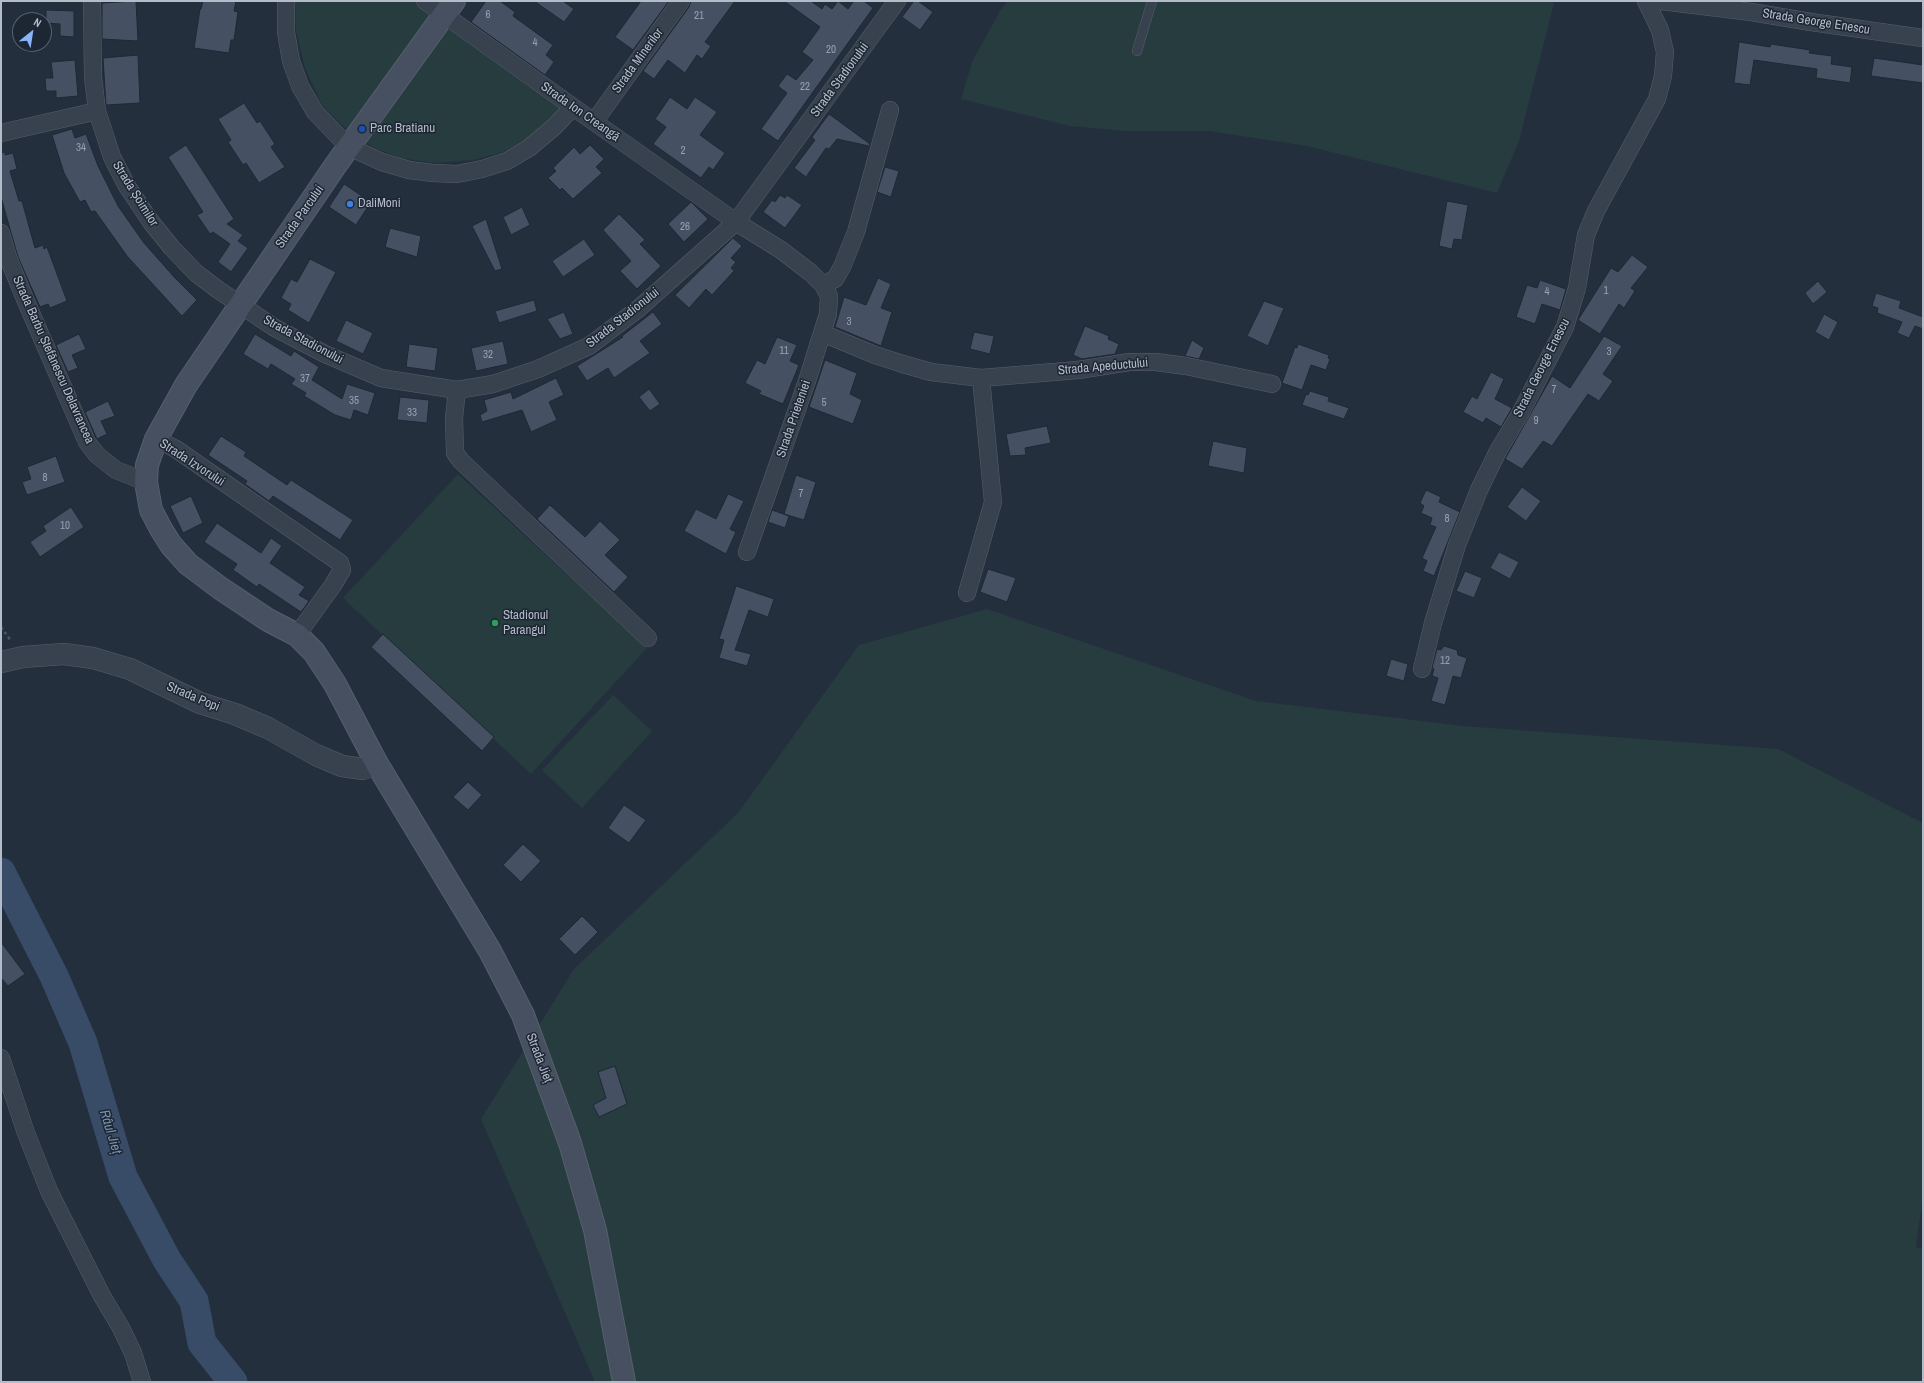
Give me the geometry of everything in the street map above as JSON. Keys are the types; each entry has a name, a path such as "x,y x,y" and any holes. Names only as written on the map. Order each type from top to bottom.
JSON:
{"main road":[{"name":"Strada Parcului","path":"156,439 186,385 240,304 350,146 449,8"},
{"name":"Strada Izvorului","path":"156,439 147,465 146,482 151,510 160,529 171,545 188,564 220,588 268,620 297,635 314,652 335,684 378,764"},
{"name":"Strada Jieț","path":"378,764 490,951 523,1016 570,1143 595,1230 624,1382"}],"street":[{"name":"Strada Șoimilor","path":"92,1 93,77 97,111 112,157 127,186 151,222 172,248 196,273 240,304"},
{"path":"286,1 286,32 291,61 300,86 315,112 335,134 350,146 382,162 408,170 433,173 457,174 482,169 507,160 529,148 554,127 573,107"},
{"name":"Strada Ion Creangă","path":"425,1 449,8 573,107 736,222"},
{"name":"Strada Minerilor","path":"594,122 681,1"},
{"name":"Strada Stadionului","path":"240,304 275,328 325,354 381,378 457,390 493,384 538,369 589,346 638,309 736,222 897,1"},
{"name":"Strada George Enescu","path":"1422,669 1433,623 1457,545 1479,490 1498,451 1520,414 1565,327 1577,288 1586,235 1596,211 1657,99 1663,76 1665,52 1660,30 1646,1"},
{"name":"Strada George Enescu","path":"1661,1 1751,12 1923,38"},
{"path":"823,285 835,279 845,260 856,232 890,110"},
{"path":"1,133 97,111"},
{"name":"Strada Prieteniei","path":"736,222 781,250 812,272 823,285 829,296 828,314 807,381 747,552"},
{"name":"Strada Barbu Ștefănescu Delavrancea","path":"1,233 9,260 22,292 87,442 97,455 116,470 146,482"},
{"name":"Strada Apeductului","path":"822,333 874,355 931,372 981,378 1078,370 1130,362 1156,362 1186,366 1272,384"},
{"path":"967,593 993,502 981,378"},
{"path":"457,390 454,418 455,453 461,462 648,638"},
{"name":"Strada Izvorului","path":"156,439 176,449 340,562 342,570 337,579 297,635"},
{"name":"Strada Popi","path":"1,662 23,657 64,654 93,658 130,669 200,703 235,714 268,728 316,755 342,766 363,769 378,764"},
{"path":"1,1058 26,1133 49,1191 102,1296 121,1328 133,1353 142,1382"}],"lane":[{"path":"1137,51 1152,1"}],"green space":[{"path":"295,1 414,1 562,108 528,140 500,153 473,160 435,163 400,158 375,148 356,137 322,105 305,68 296,31"},
{"path":"1008,1 1549,1 1554,3 1519,141 1497,193 1307,146 1209,131 1125,131 1070,126 961,99 972,62 1000,11"},
{"name":"Stadionul Parangul","path":"458,474 647,648 531,774 343,598"},
{"path":"987,609 1256,701 1463,726 1778,749 1923,823 1923,1196 1916,1247 1923,1249 1923,1382 595,1382 481,1119 574,969 738,813 859,645"},
{"path":"613,695 652,731 582,808 542,770"}],"building":[{"path":"136,1 138,41 102,39 102,3"},
{"path":"203,1 236,1 234,11 238,12 234,40 231,40 229,53 194,48 200,9"},
{"path":"486,1 500,1 515,12 513,16 553,45 546,55 554,62 545,75 471,22"},
{"path":"534,1 563,1 574,9 564,22"},
{"path":"641,1 669,1 633,50 615,37"},
{"path":"691,1 735,1 705,42 711,46 702,59 697,55 685,73 668,60 654,79 643,71 689,7"},
{"path":"784,1 811,1 822,9 825,4 832,9 838,1 848,9 854,1 864,1 873,8 778,141 761,129 787,93 778,86 787,74 796,80 813,60 802,52 820,27"},
{"path":"914,1 918,1 933,12 920,30 902,17"},
{"path":"46,10 74,11 74,37 60,36 60,24 52,23 52,12 46,12"},
{"path":"1739,42 1770,47 1771,44 1810,50 1809,53 1832,56 1831,64 1852,67 1850,83 1816,78 1817,69 1754,60 1750,85 1734,83"},
{"path":"138,55 140,103 106,105 103,58"},
{"path":"1874,58 1923,65 1923,83 1871,76"},
{"path":"75,60 78,96 56,98 56,91 46,91 45,78 53,78 51,62"},
{"path":"670,97 687,109 695,97 717,112 700,135 725,153 713,170 709,167 701,178 653,144 666,127 655,119"},
{"path":"244,103 257,123 260,121 275,144 271,147 285,167 259,183 246,163 243,165 228,142 231,140 218,119"},
{"path":"829,114 870,144 869,146 837,139 829,149 826,148 806,177 794,168 815,140 812,137"},
{"path":"72,129 75,138 86,134 98,166 118,206 144,243 197,300 182,316 127,256 95,211 91,212 85,200 80,202 64,173 52,135"},
{"path":"186,145 234,219 227,224 243,235 238,241 248,248 231,272 218,262 230,244 213,232 210,234 197,215 203,212 168,157"},
{"path":"590,145 604,159 596,167 602,173 573,199 562,188 560,190 548,178 556,171 553,168 574,147 580,154"},
{"path":"5,152 5,155 13,153 17,169 10,171 19,201 22,201 35,248 43,245 44,249 47,247 67,301 50,308 48,304 40,307 18,257 1,197 1,153"},
{"path":"885,167 899,171 891,197 877,192"},
{"name":"DaliMoni","path":"344,184 371,202 356,225 329,207"},
{"path":"780,195 785,198 787,195 802,205 785,228 763,212 772,200 775,202"},
{"path":"1447,201 1468,205 1462,240 1454,239 1452,249 1439,246"},
{"path":"691,202 708,219 684,242 668,224"},
{"path":"522,207 530,225 511,235 503,217"},
{"path":"619,214 645,240 640,244 661,266 637,289 620,271 631,261 603,230"},
{"path":"486,219 502,269 495,271 472,226"},
{"path":"390,228 421,236 417,257 385,247"},
{"path":"733,238 742,246 731,258 736,262 731,268 734,271 712,295 706,289 689,308 675,295"},
{"path":"584,239 595,255 563,277 552,261"},
{"path":"1632,255 1648,267 1631,288 1635,291 1624,308 1619,304 1600,334 1578,320 1611,268 1618,272"},
{"path":"310,259 336,272 309,323 288,310 291,304 281,298 291,279 297,282"},
{"path":"878,278 891,284 881,308 892,312 881,346 835,327 844,297 866,305"},
{"path":"1540,280 1566,289 1560,310 1542,304 1535,324 1516,317 1527,285 1537,288"},
{"path":"1818,281 1827,292 1813,304 1805,293"},
{"path":"1876,293 1901,301 1899,308 1923,317 1923,329 1915,326 1909,338 1897,333 1902,322 1877,313 1878,308 1872,306"},
{"path":"534,300 537,311 499,323 495,311"},
{"path":"1264,301 1284,308 1268,346 1247,336"},
{"path":"564,312 573,334 560,339 547,319"},
{"path":"653,312 662,324 640,341 650,353 614,378 608,368 587,381 577,366 623,337 622,336"},
{"path":"1824,314 1838,322 1829,340 1815,332"},
{"path":"346,320 373,333 363,354 336,341"},
{"path":"1085,326 1109,336 1108,339 1119,344 1115,354 1082,359 1073,355"},
{"path":"974,332 994,336 990,354 970,349"},
{"path":"79,334 86,349 72,355 78,368 68,372 56,345"},
{"path":"255,334 291,356 294,351 319,367 312,380 342,399 347,384 375,393 368,415 354,410 351,420 335,415 304,396 306,393 291,384 295,379 271,364 268,369 243,354"},
{"path":"1604,336 1622,346 1603,374 1613,381 1599,401 1588,394 1552,446 1543,441 1522,469 1505,459 1552,376 1570,388"},
{"path":"777,337 797,345 790,361 799,365 783,404 759,394 761,391 745,383 757,360 765,364"},
{"path":"1192,340 1204,348 1199,359 1185,356"},
{"path":"503,341 508,364 476,371 471,348"},
{"path":"409,344 438,348 435,371 406,367"},
{"path":"1298,344 1329,355 1328,358 1330,359 1326,370 1311,365 1302,390 1282,383 1295,347 1297,348"},
{"path":"825,360 857,373 850,394 862,400 853,424 809,407"},
{"path":"1491,372 1504,379 1495,399 1512,408 1501,427 1486,418 1483,423 1463,412 1472,396 1477,399"},
{"path":"556,378 564,395 549,402 557,420 531,432 522,410 482,422 480,415 487,411 484,400 511,392 513,399"},
{"path":"649,389 660,404 650,411 639,397"},
{"path":"1310,391 1329,397 1328,401 1349,408 1344,419 1302,405 1306,394 1308,395"},
{"path":"400,397 429,400 427,423 397,420"},
{"path":"108,401 115,416 101,421 107,434 97,439 85,412"},
{"path":"1047,426 1051,443 1025,448 1026,455 1010,456 1006,434"},
{"path":"221,436 246,452 244,456 287,485 291,480 353,520 340,540 273,496 269,501 245,484 247,481 208,455"},
{"path":"1213,441 1247,448 1244,473 1208,466"},
{"path":"56,456 65,482 27,495 22,482 31,479 27,467"},
{"path":"796,475 816,482 804,520 784,514"},
{"path":"1522,487 1541,501 1526,521 1507,507"},
{"path":"1426,490 1441,497 1439,502 1460,512 1434,576 1423,571 1427,561 1422,558 1436,527 1430,525 1432,518 1421,513 1424,506 1420,503"},
{"path":"728,494 744,501 730,529 736,532 726,554 684,531 696,509 716,519"},
{"path":"191,496 203,523 183,533 170,506"},
{"path":"550,505 585,537 600,521 620,540 605,555 628,577 614,592 537,519"},
{"path":"71,507 84,527 40,557 30,542 46,531 43,526"},
{"path":"772,510 789,516 785,528 768,522"},
{"path":"217,523 261,553 271,538 282,546 270,563 305,587 299,595 309,601 301,612 259,584 257,587 233,570 237,564 204,542"},
{"path":"1499,552 1519,562 1510,579 1490,568"},
{"path":"988,569 1016,578 1007,602 980,592"},
{"path":"1465,571 1482,578 1474,598 1456,591"},
{"path":"736,586 774,599 768,617 749,610 735,650 751,654 747,666 719,658 724,640 719,639"},
{"path":"383,634 494,737 482,751 371,647"},
{"path":"1444,646 1457,650 1458,655 1467,658 1461,678 1453,676 1445,705 1431,701 1438,678 1432,676 1434,669 1432,668 1437,649 1441,650"},
{"path":"1391,659 1408,664 1404,681 1386,676"},
{"path":"468,782 482,795 468,810 453,797"},
{"path":"624,805 646,820 629,843 608,828"},
{"path":"523,844 541,861 521,882 503,865"},
{"path":"582,916 598,932 575,955 559,939"},
{"path":"1,942 25,974 8,986 1,978"},
{"path":"615,1066 627,1104 599,1117 593,1105 606,1098 598,1072"}],"waterway":[{"name":"Râul Jieț","path":"1,872 54,976 83,1043 123,1177 167,1260 194,1301 202,1343 233,1382"}],"place":[{"name":"Parc Bratianu","path":"362,129"},
{"name":"DaliMoni","path":"350,204"},
{"name":"Stadionul Parangul","path":"495,623"}]}
